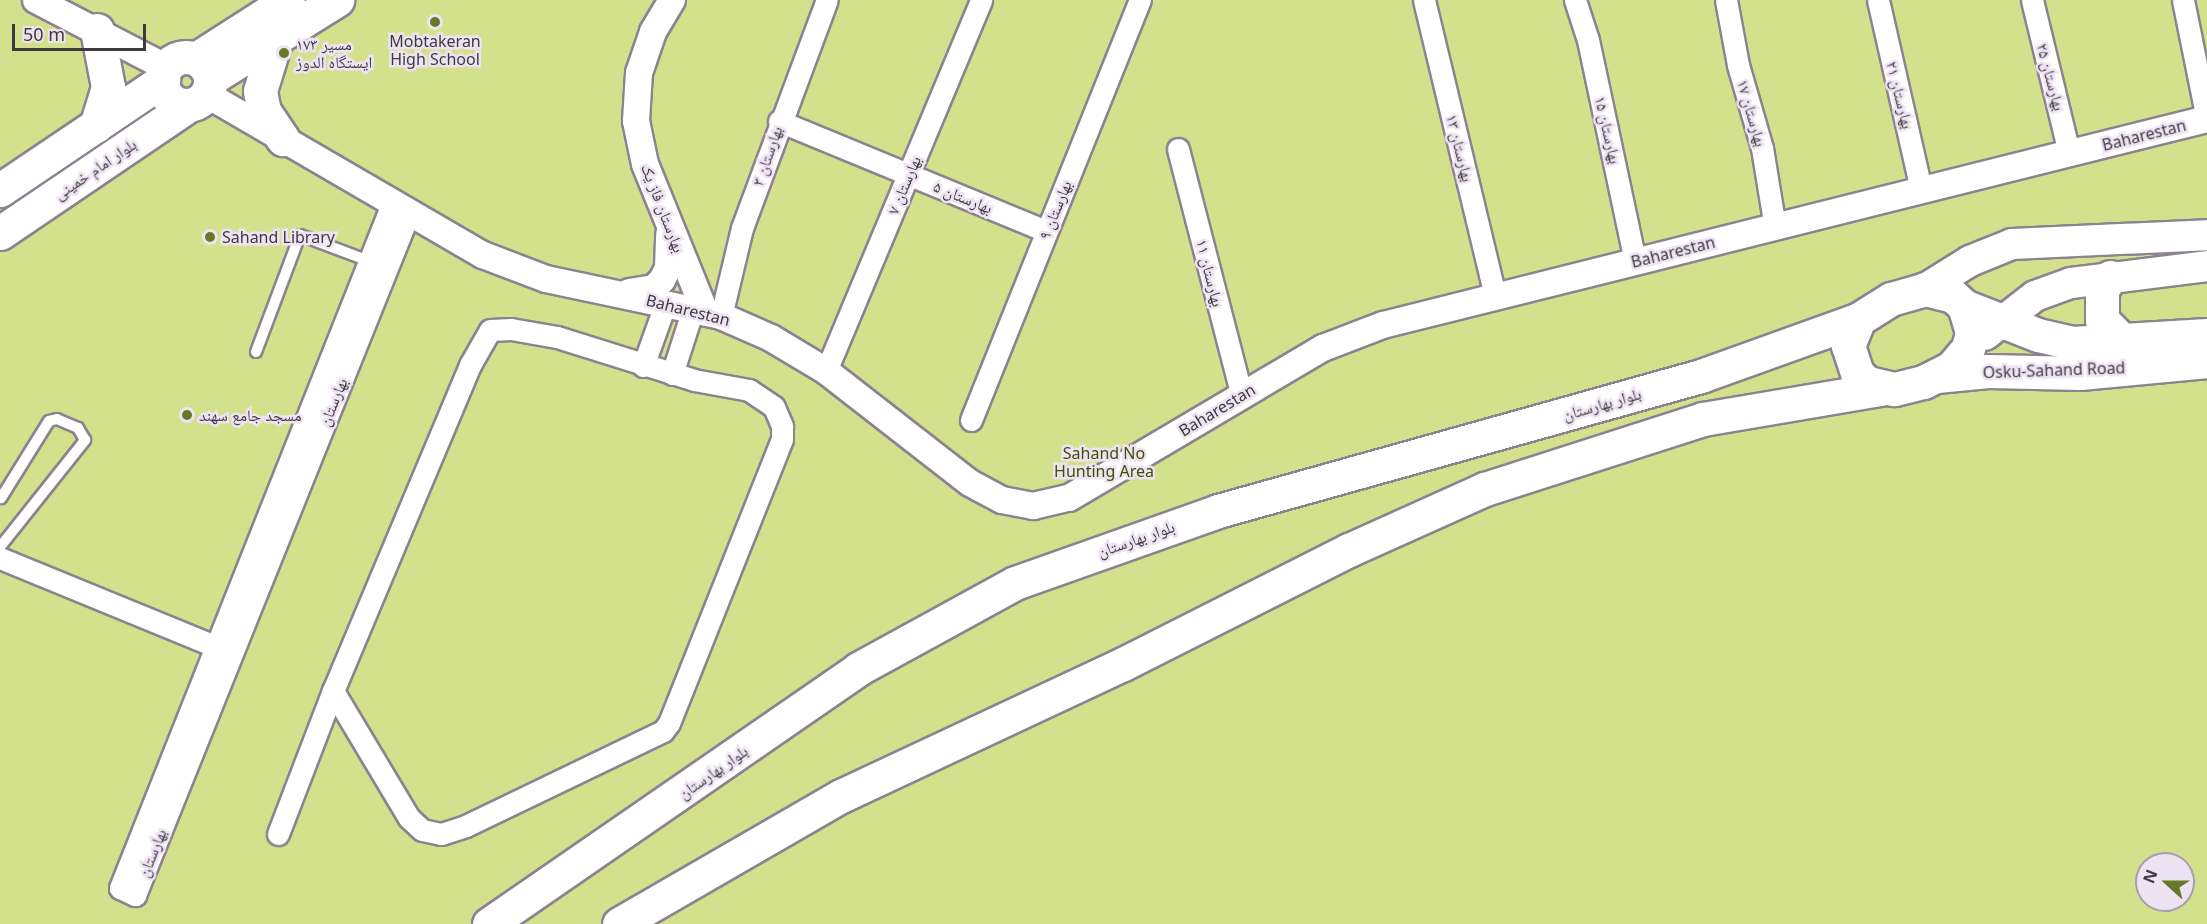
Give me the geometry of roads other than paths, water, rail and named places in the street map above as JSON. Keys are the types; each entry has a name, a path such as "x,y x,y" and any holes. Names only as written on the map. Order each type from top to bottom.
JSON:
{"main road":[{"name":"بلوار امام خمینی","path":"0,233 269,15 337,0"},
{"path":"269,15 260,91 264,111 283,139"},
{"path":"96,126 108,87 97,30"},
{"name":"بلوار امام خمینی","path":"0,190 96,126 188,81"},
{"path":"1881,388 1862,378 1850,360 1848,346 1859,319 1891,299 1925,289 1970,261 2012,244 2207,235"},
{"path":"1968,348 2035,296 2072,283 2207,266"},
{"path":"2109,277 2100,297 2102,320 2123,341"},
{"path":"619,924 841,796 1123,664 1349,550 1485,489 1703,419 1881,388 1907,388 1937,376 1961,359 1968,348 1972,333 1964,306 1953,296 1925,289"},
{"name":"Osku-Sahand Road","path":"1964,306 2038,335 2072,343 2207,334"},
{"name":"بلوار بهارستان","path":"489,924 858,669 1015,583 1218,511 1701,376 1859,319"},
{"name":"Osku-Sahand Road","path":"1937,376 1988,371 2080,373 2207,361"}],"street":[{"name":"Baharestan","path":"36,0 97,30 188,81 483,255 546,279 706,312 781,343 826,370 969,483 1002,500 1034,506 1070,498 1323,348 1383,325 2207,119"},
{"name":"بهارستان فاز یک","path":"672,0 653,32 639,73 636,121 645,164 706,312"},
{"name":"بهارستان ۳","path":"672,374 706,312 742,228 779,121 827,0"},
{"name":"بهارستان ۷","path":"826,370 981,0"},
{"name":"بهارستان ۹","path":"971,420 1140,0"},
{"name":"بهارستان ۱۳","path":"1424,0 1495,296"},
{"name":"بهارستان ۱۵","path":"1575,0 1588,40 1635,262"},
{"name":"بهارستان ۱۷","path":"1726,0 1738,65 1762,148 1775,226"},
{"name":"بهارستان ۲۱","path":"1878,0 1921,190"},
{"name":"بهارستان ۲۵","path":"2032,0 2069,153"},
{"path":"2184,0 2207,119"},
{"name":"بهارستان ۵","path":"779,121 1046,231"},
{"name":"بهارستان ۱۱","path":"1178,149 1242,396"},
{"name":"بهارستان","path":"400,208 135,895 120,888 369,261 400,208"},
{"path":"616,293 654,288 662,280 670,257 668,223"},
{"path":"643,366 666,302"},
{"path":"279,834 333,691 470,365 490,330 512,329 557,337 643,366 764,397 774,407 782,432 674,714 663,731 466,826 441,834 422,830 409,818 333,691"},
{"path":"0,558 215,646"}],"lane":[{"path":"256,352 300,235 369,261"},
{"path":"0,547 85,440 78,428 57,418 49,421 1,498"}],"place":[{"name":"Mobtakeran High School","path":"435,22"},
{"name":"مسیر ۱۷۳ ایستگاه الدوز","path":"284,53"},
{"name":"Sahand Library","path":"210,237"},
{"name":"مسجد جامع سهند","path":"187,415"}],"park label":[{"name":"Sahand No Hunting Area","path":"1104,462"}]}
